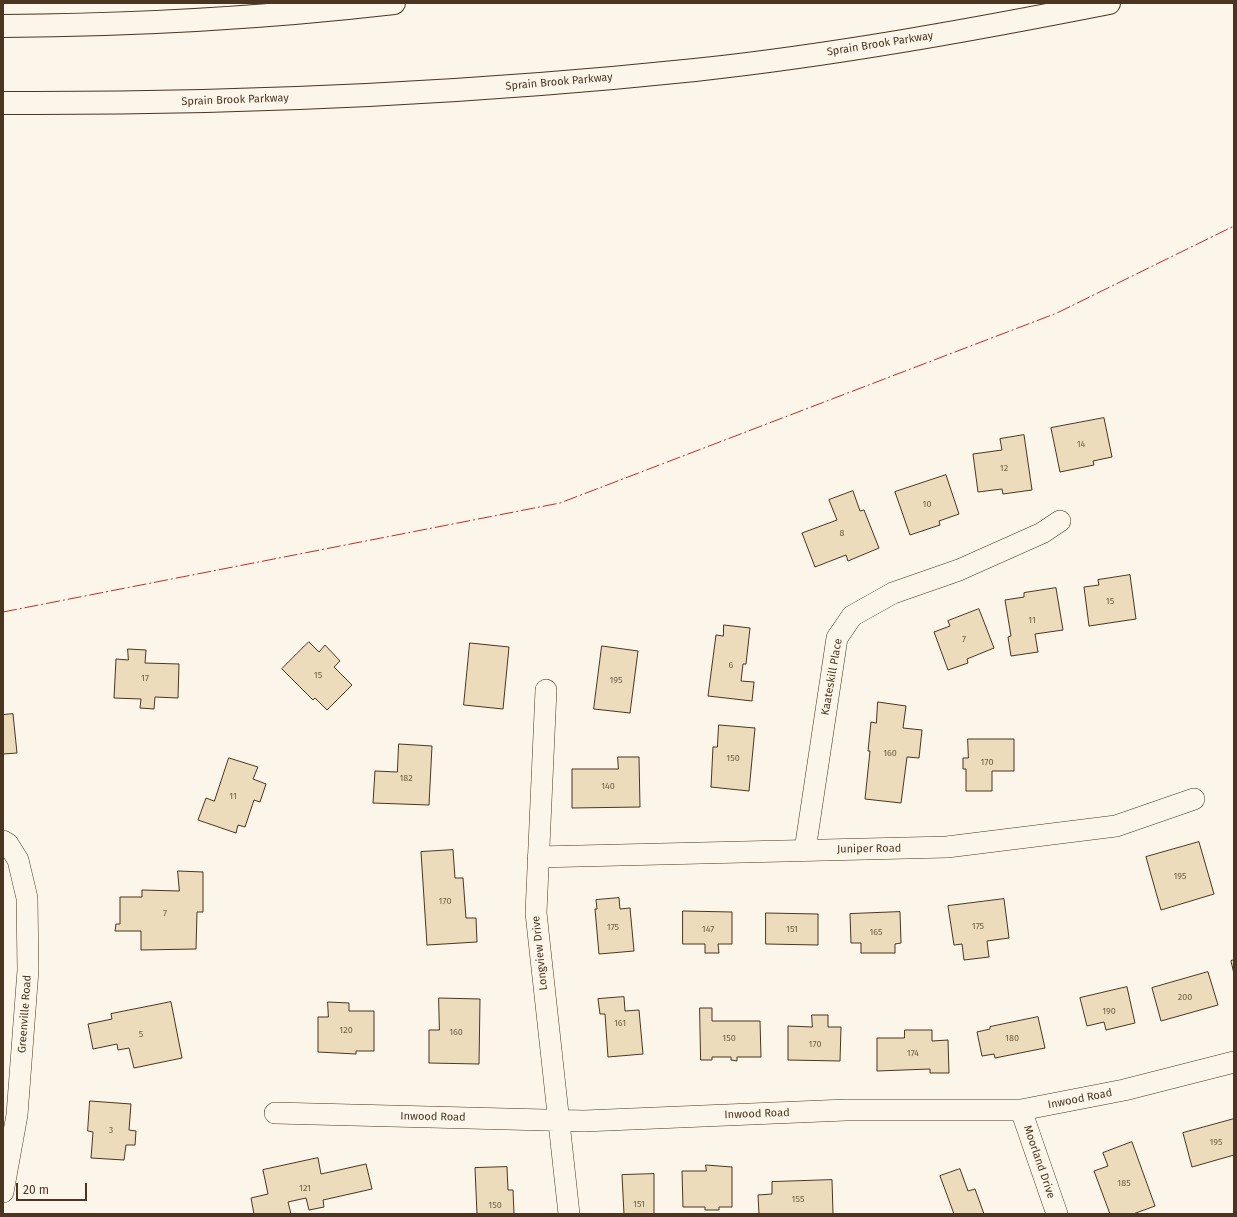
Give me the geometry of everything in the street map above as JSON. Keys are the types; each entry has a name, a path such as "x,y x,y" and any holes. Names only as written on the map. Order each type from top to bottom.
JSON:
{"highway":[{"path":"3,26 130,23 216,18 394,3"},
{"name":"Sprain Brook Parkway","path":"3,103 266,100 440,91 697,70 956,32 1109,3"}],"street":[{"name":"Kaateskill Place","path":"805,850 837,638 852,616 893,593 959,570 1042,533 1060,521"},
{"name":"Longview Drive","path":"546,690 536,913 569,1214"},
{"name":"Juniper Road","path":"538,857 947,847 1116,826 1194,799"},
{"name":"Greenville Road","path":"3,841 8,844 18,860 27,898 28,970 17,1115 3,1192"},
{"name":"Inwood Road","path":"275,1113 559,1119 584,1121 846,1110 1021,1110 1124,1090 1234,1062"},
{"name":"Moorland Drive","path":"1021,1110 1057,1214"}],"building":[{"path":"1104,418 1112,457 1093,461 1094,465 1060,472 1051,428"},
{"path":"1024,435 1032,490 1003,494 1002,489 978,492 973,454 1002,450 1000,439"},
{"path":"946,475 959,514 939,521 940,525 910,535 895,492"},
{"path":"853,491 860,511 864,510 879,548 848,561 846,555 815,567 802,533 837,520 829,500"},
{"path":"1130,575 1136,619 1089,626 1084,587 1099,585 1098,580"},
{"path":"1056,588 1063,630 1035,634 1038,652 1011,656 1008,637 1011,636 1005,600 1024,597 1024,593"},
{"path":"979,609 994,648 967,659 968,663 948,670 934,632 950,626 948,621"},
{"path":"724,625 750,628 746,664 743,664 741,681 754,682 752,701 708,696 716,635 723,636"},
{"path":"309,642 319,652 325,645 340,661 334,667 352,685 327,710 315,698 313,700 282,669"},
{"path":"470,643 509,647 503,709 464,705"},
{"path":"602,646 638,651 630,713 594,709"},
{"path":"128,649 146,650 145,663 179,664 178,698 155,697 154,709 140,708 141,699 114,698 116,659 128,660"},
{"path":"878,702 906,706 903,728 922,730 919,758 907,757 901,803 865,799 870,751 868,751 871,722 876,723"},
{"path":"13,714 17,753 3,754 3,715"},
{"path":"719,725 755,728 749,791 711,787 713,747 717,747"},
{"path":"968,739 1014,739 1014,771 992,771 992,791 966,791 966,769 963,769 963,758 968,758"},
{"path":"399,744 432,746 429,805 373,803 375,771 397,772"},
{"path":"618,757 639,757 640,807 572,808 572,769 618,769"},
{"path":"229,758 258,767 253,779 266,784 260,802 254,800 245,827 238,825 236,833 198,820 206,798 214,801"},
{"path":"1199,842 1214,894 1161,910 1146,857"},
{"path":"453,850 455,878 463,878 466,918 476,918 477,942 427,945 421,852"},
{"path":"178,871 203,872 203,912 197,912 196,949 141,950 141,931 115,931 116,924 120,924 120,897 142,897 142,890 179,891"},
{"path":"619,898 620,909 630,908 634,951 599,954 595,909 597,909 596,900"},
{"path":"1004,899 1009,938 987,941 989,957 964,960 962,944 954,945 948,906"},
{"path":"683,911 732,912 732,944 718,944 719,953 705,953 705,944 683,944"},
{"path":"900,912 901,943 895,944 895,953 861,953 861,943 851,943 850,914"},
{"path":"766,913 818,914 818,945 766,944"},
{"path":"1234,960 1234,974 1231,961"},
{"path":"1208,972 1218,1005 1161,1021 1152,988"},
{"path":"1127,987 1135,1023 1106,1030 1104,1022 1087,1026 1080,998"},
{"path":"624,997 625,1011 639,1010 643,1054 608,1057 605,1014 600,1014 598,999"},
{"path":"439,998 480,999 479,1064 429,1063 429,1030 439,1030"},
{"path":"171,1002 182,1058 134,1068 129,1048 118,1050 117,1044 93,1049 88,1024 112,1019 111,1014"},
{"path":"328,1002 349,1003 349,1011 374,1011 374,1051 356,1051 356,1054 318,1052 318,1017 328,1017"},
{"path":"700,1008 712,1008 712,1021 760,1021 761,1057 737,1057 737,1061 731,1060 731,1057 712,1057 712,1060 701,1060"},
{"path":"812,1015 828,1015 828,1027 841,1027 840,1061 788,1060 788,1026 812,1027"},
{"path":"1038,1017 1045,1048 995,1058 994,1054 982,1056 977,1032 990,1029 990,1027"},
{"path":"905,1030 932,1030 932,1041 948,1040 949,1073 930,1073 930,1069 877,1071 877,1038 904,1038"},
{"path":"90,1101 131,1104 129,1130 136,1131 135,1145 126,1145 124,1160 91,1158 93,1132 88,1131"},
{"path":"1234,1119 1234,1155 1192,1167 1183,1133"},
{"path":"1132,1142 1155,1206 1133,1214 1110,1214 1094,1171 1108,1166 1103,1153"},
{"path":"318,1158 321,1174 366,1164 372,1189 323,1200 324,1207 309,1210 306,1198 288,1202 291,1214 254,1214 251,1198 268,1194 263,1170"},
{"path":"706,1165 732,1167 732,1207 719,1207 719,1210 705,1210 705,1207 683,1207 682,1171 706,1171"},
{"path":"507,1167 508,1190 513,1190 514,1214 477,1214 475,1168"},
{"path":"960,1169 968,1191 975,1189 984,1214 954,1214 940,1176"},
{"path":"654,1174 654,1214 624,1214 622,1175"},
{"path":"832,1180 833,1214 759,1214 758,1195 772,1194 772,1182"}],"power":[{"path":"3,612 560,503 1057,313 1234,226"}]}
